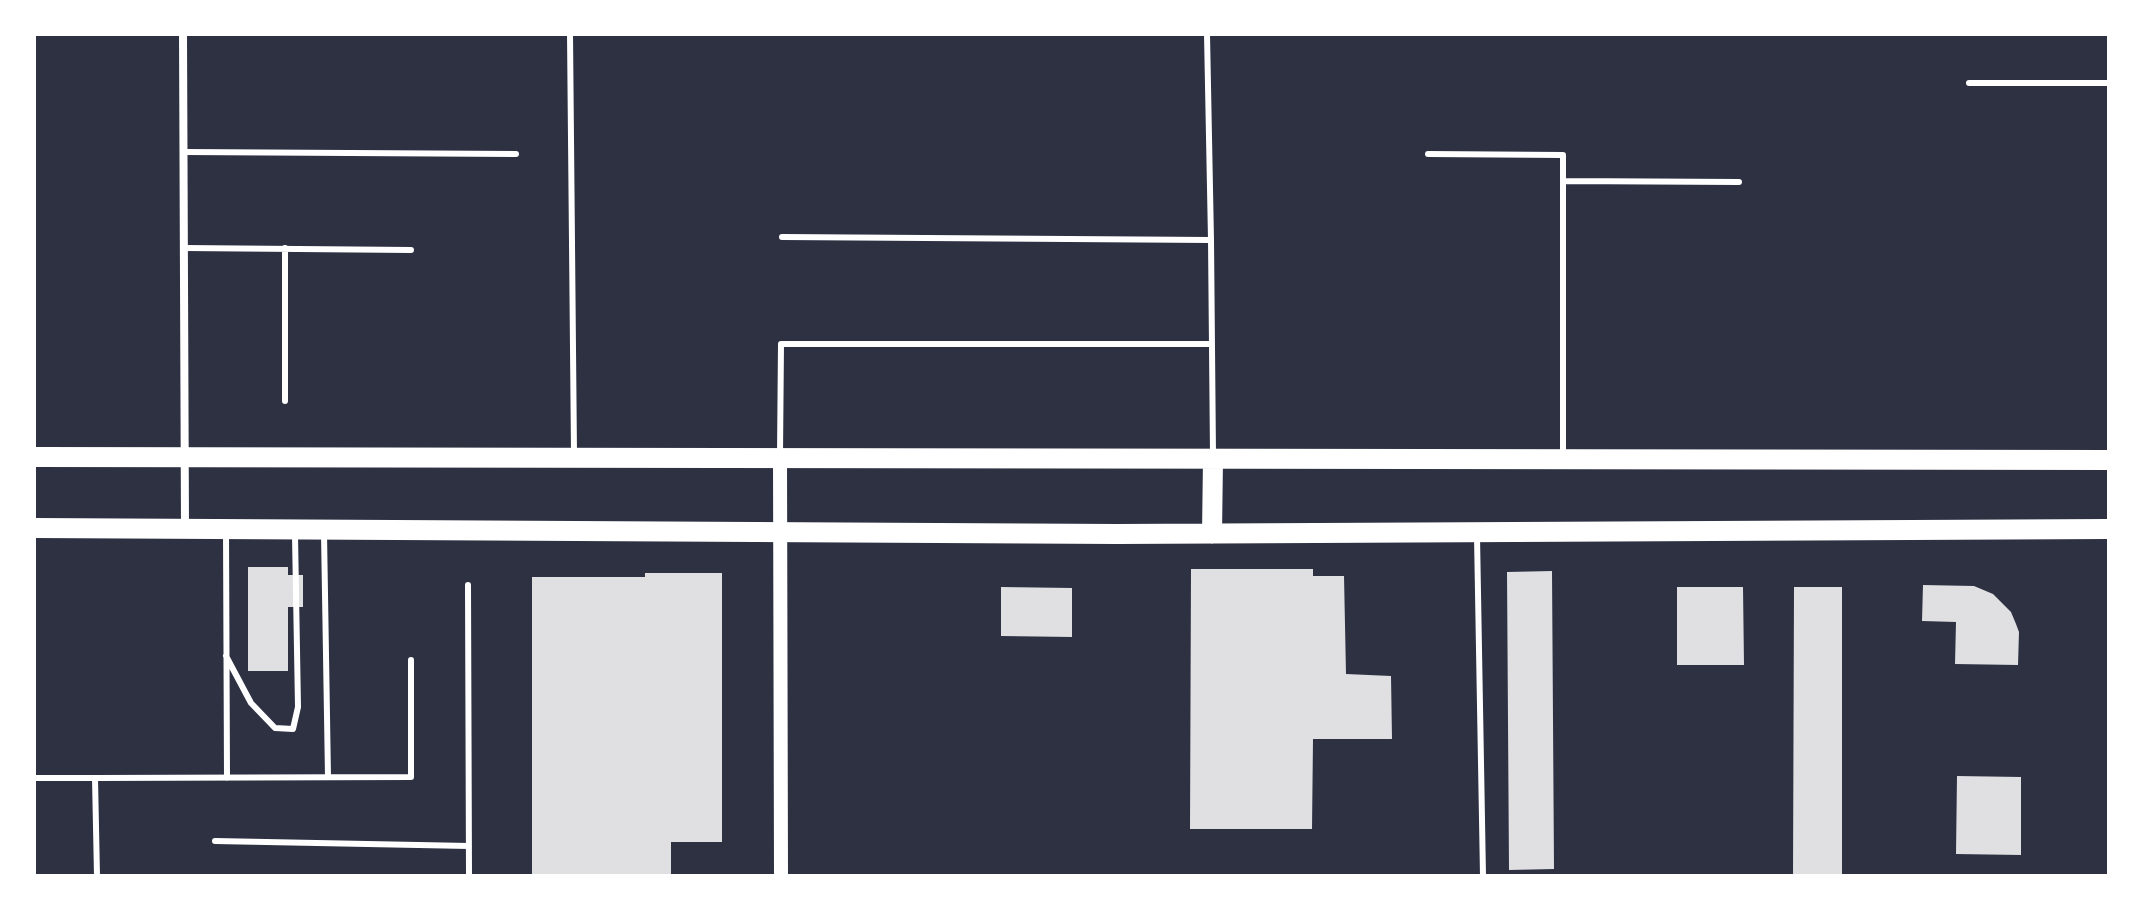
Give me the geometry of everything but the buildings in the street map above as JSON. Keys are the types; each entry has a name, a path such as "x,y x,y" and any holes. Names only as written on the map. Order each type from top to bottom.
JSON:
{"main road":[{"path":"34,457 2109,460"},
{"path":"1212,534 1213,459"},
{"path":"34,528 1212,534 2109,529"}],"street":[{"path":"183,34 185,527"},
{"path":"780,457 781,876"}],"lane":[{"path":"570,34 574,457"},
{"path":"1207,34 1213,459"},
{"path":"1969,83 2109,83"},
{"path":"184,152 516,154"},
{"path":"1428,154 1563,155 1563,460"},
{"path":"1563,181 1739,182"},
{"path":"782,237 1211,240"},
{"path":"184,248 411,250"},
{"path":"285,248 285,401"},
{"path":"780,457 781,344 1212,344"},
{"path":"226,527 227,778"},
{"path":"226,656 251,703 275,728 293,729 298,707 295,528"},
{"path":"324,529 328,777"},
{"path":"1477,533 1483,876"},
{"path":"468,585 469,876"},
{"path":"34,778 411,777 411,660"},
{"path":"95,778 97,876"},
{"path":"215,841 469,846"}]}
